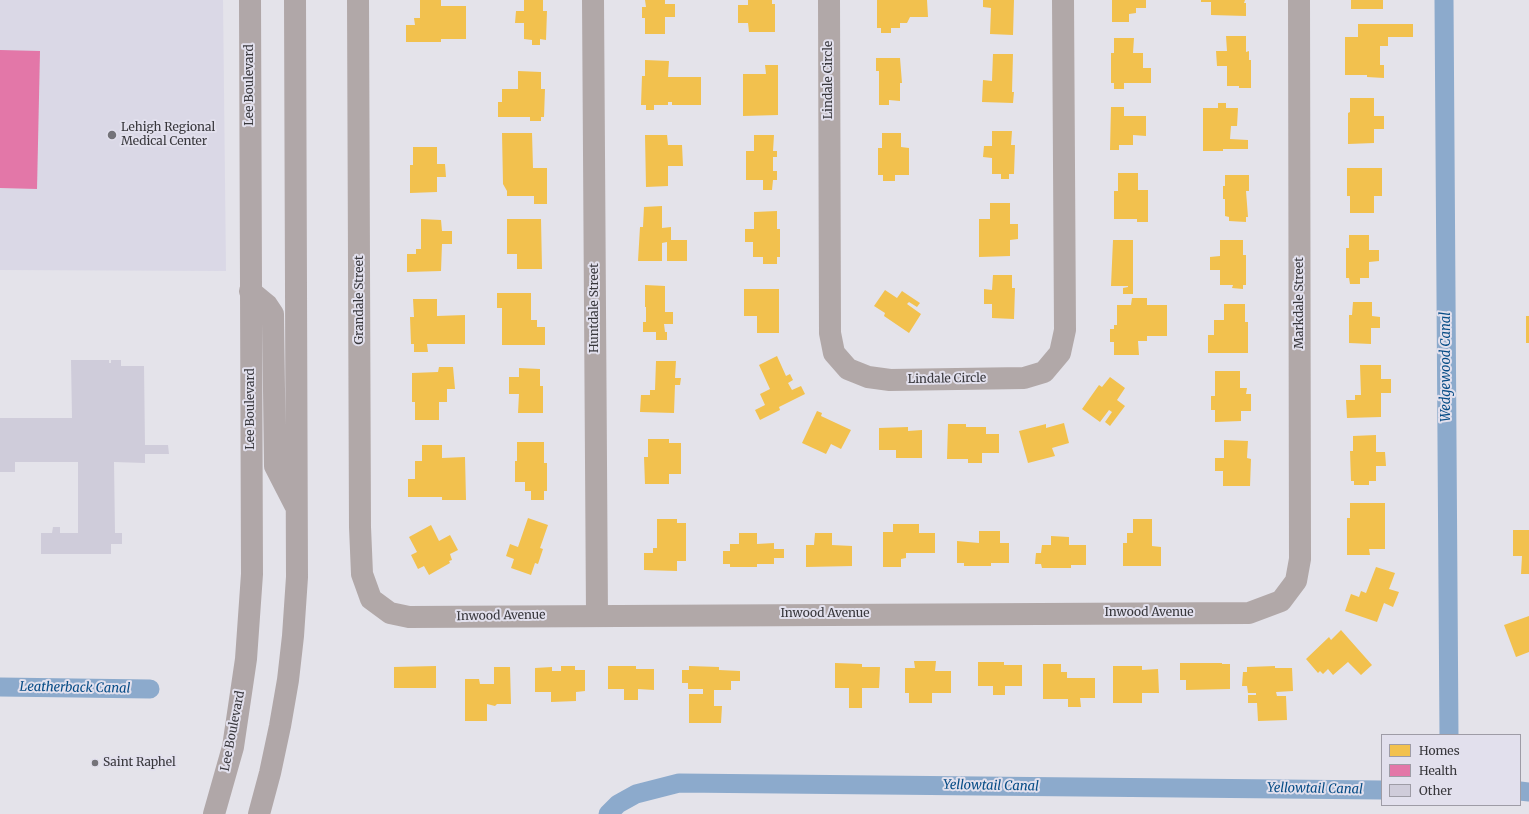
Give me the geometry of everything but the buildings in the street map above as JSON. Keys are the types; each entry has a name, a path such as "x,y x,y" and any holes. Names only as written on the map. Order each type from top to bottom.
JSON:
{"main road":[{"name":"Lee Boulevard","path":"214,814 233,747 246,659 252,574 250,0"},
{"path":"259,814 270,774 280,726 293,636 297,577 295,0"},
{"path":"250,291 267,305 273,314 274,466 297,507"}],"street":[{"name":"Grandale Street","path":"358,0 360,527 362,574 371,599"},
{"name":"Huntdale Street","path":"594,0 597,616"},
{"name":"Lindale Circle","path":"829,0 830,333 834,353 848,369 868,377 890,380 1024,378 1044,372 1060,354 1065,330 1063,0"},
{"name":"Markdale Street","path":"1281,601 1296,581 1300,559 1299,0"},
{"name":"Inwood Avenue","path":"371,599 390,613 409,617 1249,613 1281,601"}],"shaded area":[{"name":"Lehigh Regional Medical Center","path":"0,0 223,0 226,271 0,270"}],"waterway":[{"name":"Wedgewood Canal","path":"1444,0 1449,734"},
{"name":"Leatherback Canal","path":"0,687 150,689"},
{"name":"Yellowtail Canal","path":"608,814 618,804 636,794 679,783 1381,790"},
{"name":"Yellowtail Canal","path":"1521,791 1529,792"}],"place":[{"name":"Lehigh Regional Medical Center","path":"112,135"},
{"name":"Saint Raphel","path":"95,763"}]}
